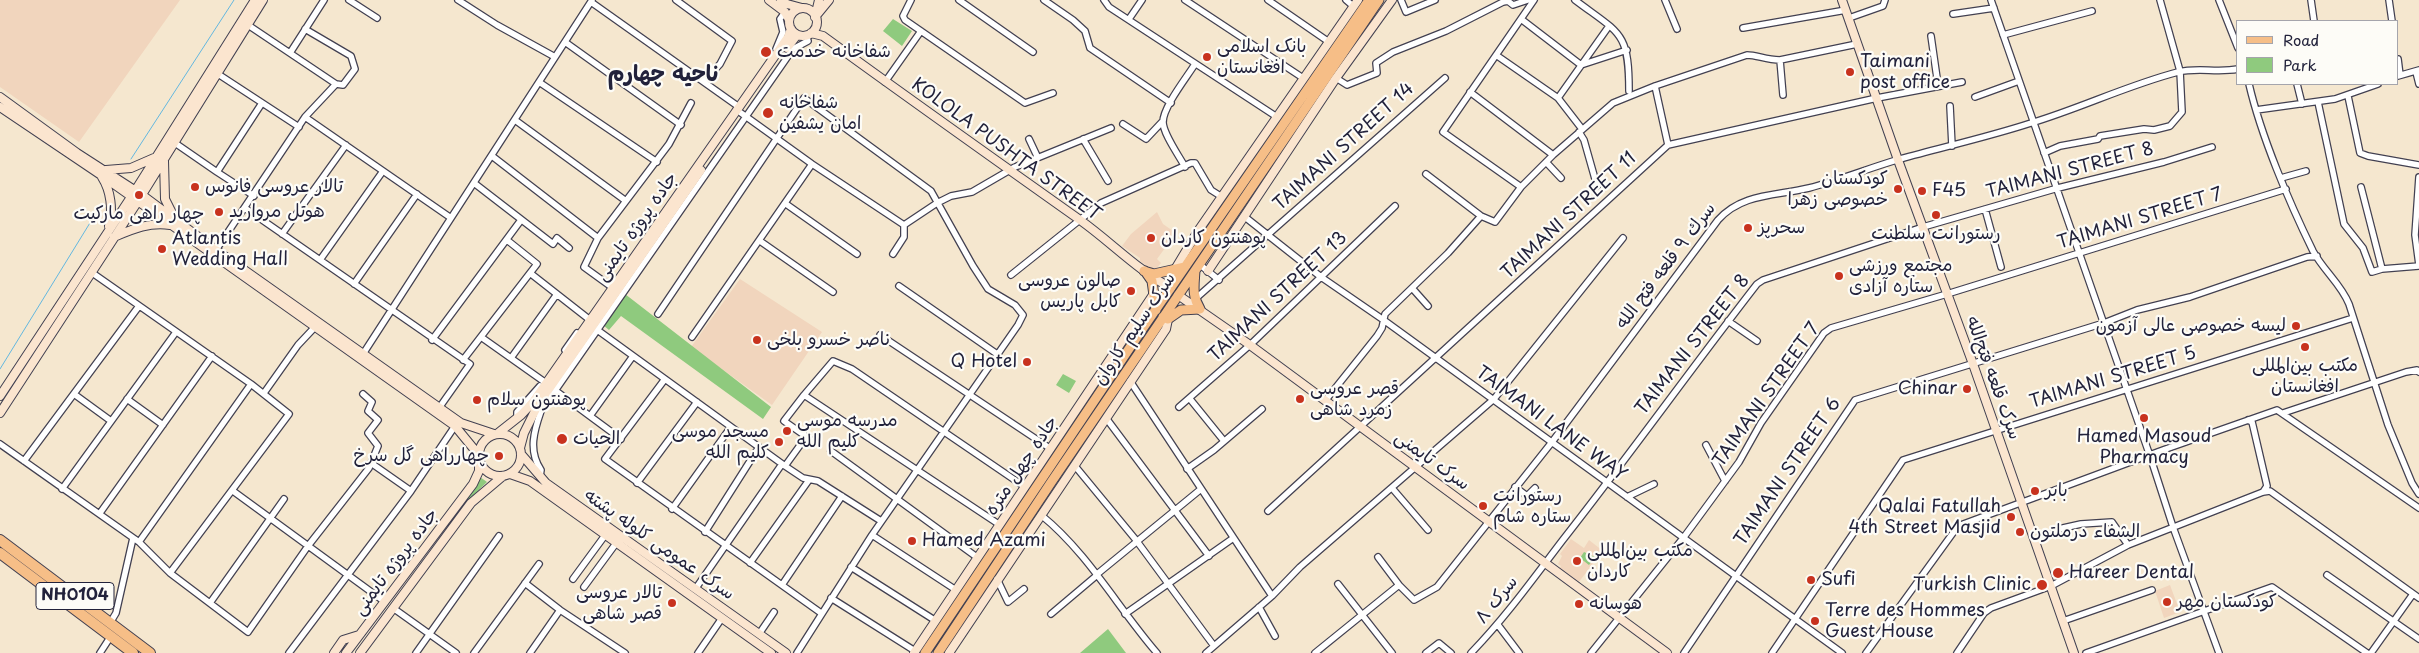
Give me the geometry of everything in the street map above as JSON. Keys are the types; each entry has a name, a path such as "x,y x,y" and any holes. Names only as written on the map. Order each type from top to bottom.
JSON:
{"highway":[{"name":"NH0104","path":"0,540 150,653"},
{"name":"NH0104","path":"0,553 133,653"}],"main road":[{"path":"0,396 137,196 255,0"},
{"path":"103,173 131,168 160,159 175,143 263,0"},
{"path":"769,0 785,12 791,29 797,35 823,36"},
{"path":"781,0 787,4 803,4 816,19 823,36"},
{"path":"789,20 793,12 803,4 814,0"},
{"path":"816,19 820,0"},
{"path":"809,34 816,19 829,0"},
{"path":"1144,271 1154,274 1174,271 1186,261 1206,236 1368,0"},
{"name":"سرک سلیم کاروان","path":"938,653 1048,478 1147,348 1178,295 1379,0"},
{"path":"1208,271 1245,218 1336,78 1392,0"},
{"name":"سرک قلعه فتح‌الله","path":"1842,0 1973,364 2074,653"},
{"path":"925,653 1048,478 1109,372 1171,288 1186,261 1198,232 1356,3"},
{"name":"جاده پروژه تایمنی","path":"592,323 613,301 741,110 788,37 791,29"},
{"name":"جاده پروژه تایمنی","path":"521,451 529,419 592,323 611,286 797,35"},
{"name":"KOLOLA PUSHTA STREET","path":"823,36 1008,171 1081,221 1144,271 1171,288"},
{"path":"0,97 103,173 107,184 112,215 111,235 91,272 0,413"},
{"path":"0,107 137,196 300,314 363,354 461,423 511,437 521,451 518,466 506,475 489,474 455,426 314,328 300,314"},
{"path":"160,159 165,199 174,222"},
{"path":"111,235 139,226 174,222"},
{"path":"1198,232 1206,236"},
{"path":"1197,267 1194,300 1200,309"},
{"path":"1144,271 1152,281 1156,310"},
{"name":"جاده چهل متره","path":"915,652 1051,449 1109,372 1153,295"},
{"name":"سرک تایمنی","path":"1178,295 1250,345 1667,653"},
{"path":"1165,318 1181,310 1200,309"},
{"path":"952,652 997,579 1075,466 1130,381 1147,348"},
{"name":"جاده پروژه تایمنی","path":"495,434 517,418 551,385"},
{"path":"479,458 483,441 495,434"},
{"name":"سرک عمومی کلوله پشته","path":"521,451 546,483 786,653"},
{"name":"جاده پروژه تایمنی","path":"346,653 473,484 479,471 479,458"},
{"name":"جاده پروژه تایمنی","path":"360,653 472,503 506,475"},
{"name":"سرک عمومی کلوله پشته","path":"506,475 530,481 722,618 760,650 771,653"},
{"path":"334,653 343,640 360,635"},
{"path":"365,653 368,642"}],"street":[{"path":"290,53 324,0"},
{"path":"349,0 377,18"},
{"path":"458,0 512,34 555,57"},
{"path":"676,0 732,42 720,64 704,81"},
{"path":"911,0 902,16 1025,103 1053,93"},
{"path":"959,0 1034,52"},
{"path":"1044,0 1073,20 1085,31 1090,48 1171,103"},
{"path":"1104,0 1109,7 1277,117"},
{"path":"1129,19 1142,0"},
{"path":"1185,0 1303,78"},
{"path":"1268,0 1328,42"},
{"path":"1346,0 1356,3"},
{"path":"1401,0 1406,12 1435,0"},
{"path":"1336,78 1346,85 1377,73 1376,62 1393,52 1446,31 1503,2 1508,1 1513,4 1528,0"},
{"path":"1521,187 1442,132 1534,0"},
{"path":"1574,0 1620,34 1627,50 1629,91"},
{"path":"1665,0 1677,29"},
{"path":"1743,28 1847,14 1883,6 1885,0"},
{"path":"1991,0 2058,188 2173,527 2220,653"},
{"path":"2044,153 2060,146 2098,139 2100,136 2144,129 2154,130 2170,126 2182,112 2180,72 2160,0"},
{"path":"2219,0 2236,43"},
{"path":"2311,0 2314,20"},
{"path":"2389,0 2392,20"},
{"path":"363,354 592,1 704,81 776,139 904,225"},
{"path":"1953,14 1994,8"},
{"path":"2003,34 2092,11"},
{"path":"741,110 778,45 783,32 780,19 785,12"},
{"path":"1521,19 1581,65"},
{"path":"248,25 336,84 343,85 354,69 354,61 351,56 305,28"},
{"path":"1558,98 1609,26"},
{"path":"885,82 921,31"},
{"path":"741,110 793,49 798,44 808,41 809,34"},
{"path":"1931,36 1938,85"},
{"path":"907,39 912,44"},
{"path":"565,42 681,124"},
{"path":"1426,174 1481,216 1495,222 1521,187 1580,130 1613,103 1655,86 1747,55 1754,55 1767,60 1780,60 1857,44"},
{"path":"1581,65 1627,50"},
{"path":"1496,55 1558,98 1580,130 1597,186"},
{"path":"1780,60 1783,95"},
{"path":"1122,124 1146,140 1163,121 1171,103 1195,64"},
{"name":"سرك ٩ قلعه فتح الله","path":"1399,584 1414,600 1428,594 1437,587 1552,442 1718,220 1731,207 1746,200 1815,186 1898,160 2034,123 2124,89 2180,72 2194,70 2221,72 2236,69"},
{"path":"2399,76 2417,71 2419,84"},
{"path":"218,74 300,127"},
{"name":"TAIMANI STREET 14","path":"1194,300 1219,280 1445,78"},
{"path":"1975,96 2019,81"},
{"path":"539,82 657,162"},
{"name":"TAIMANI STREET 11","path":"1268,511 1668,145 1876,98 1962,82"},
{"path":"214,252 254,196 305,118 336,84"},
{"path":"2249,85 2256,110 2286,189 2317,256 2345,294 2374,382 2419,494"},
{"path":"2297,85 2302,104"},
{"path":"2256,110 2348,96 2376,85"},
{"path":"1655,86 1668,145"},
{"path":"1470,92 1553,155"},
{"path":"2348,96 2360,153 2419,165"},
{"path":"658,314 804,98 931,190 988,289 1015,304 1023,315 850,567 797,653"},
{"path":"2318,102 2344,224 2363,248 2372,272 2382,269 2419,266 2415,235 2419,176"},
{"path":"217,172 262,103"},
{"path":"611,286 584,267 598,238 657,162 681,124 690,103"},
{"path":"1950,106 1952,146"},
{"path":"305,118 451,218"},
{"path":"515,120 626,201"},
{"path":"1163,121 1165,130 1185,167"},
{"path":"904,225 937,202 951,196 972,192 1037,156 1111,128"},
{"path":"1029,139 1037,156"},
{"path":"1083,140 1108,181"},
{"path":"175,143 254,196"},
{"path":"282,234 346,145"},
{"name":"TAIMANI STREET 8","path":"1545,564 1608,483 1756,284 1763,280 1923,227 2058,188 2164,162 2212,147"},
{"path":"492,156 598,238"},
{"path":"1546,162 1560,178"},
{"path":"1011,275 1081,221 1101,203 1185,167 1196,163 1211,190 1222,197"},
{"path":"692,337 812,164"},
{"path":"320,260 383,171"},
{"path":"2281,178 2306,171"},
{"path":"474,183 553,244 557,238 569,248"},
{"path":"2361,187 2382,269"},
{"name":"TAIMANI STREET 7","path":"1591,653 1620,619 1725,482 1761,423 1824,333 1831,328 2286,189"},
{"path":"354,284 417,194"},
{"path":"786,204 857,254"},
{"name":"TAIMANI STREET 13","path":"1179,407 1250,345 1395,206"},
{"path":"245,208 432,340 470,364 439,408"},
{"path":"1985,210 2001,267"},
{"path":"1325,400 1377,336 1385,321 1385,314 1448,254 1481,216"},
{"name":"TAIMANI LANE WAY","path":"1245,218 1322,277 1435,359 1494,399 1684,537 1736,578 1842,653"},
{"path":"432,340 521,220"},
{"path":"892,254 904,237 904,225"},
{"path":"1206,653 1272,596 1300,567 1494,399 1624,238"},
{"path":"463,360 537,264 507,240"},
{"path":"760,241 833,292"},
{"name":"TAIMANI STREET 6","path":"1684,653 1855,400 2104,323 2137,310 2190,297 2308,257 2317,256"},
{"path":"1197,267 1208,271 1219,280"},
{"path":"91,272 289,412 289,416 170,573"},
{"path":"530,273 633,356 730,428 784,465 810,480 818,481 881,522"},
{"path":"899,286 997,354"},
{"path":"1412,288 1428,306"},
{"path":"511,358 557,294"},
{"path":"24,461 139,306"},
{"name":"TAIMANI STREET 5","path":"1772,653 1903,460 2353,318"},
{"path":"1728,321 1757,341"},
{"path":"540,476 541,470 534,455 533,434 551,385 592,323"},
{"path":"264,393 298,345 314,328"},
{"path":"62,489 176,332"},
{"path":"880,335 1051,449"},
{"path":"482,337 551,385 621,439"},
{"path":"100,513 212,356"},
{"path":"590,416 633,356"},
{"path":"814,442 784,421 804,394 833,361 836,361 852,369 1025,487"},
{"path":"2283,413 2406,372 2417,370 2419,372"},
{"path":"665,380 605,460 704,532 821,613"},
{"path":"1130,381 1232,539 1272,596"},
{"path":"139,542 251,384"},
{"path":"74,394 111,421"},
{"path":"0,444 139,542 170,573 248,632 308,546 372,463 378,446 368,433 378,420 368,411 372,402 363,394"},
{"path":"804,394 1000,525"},
{"path":"1190,398 1224,441"},
{"path":"128,399 163,425"},
{"path":"637,483 697,402"},
{"path":"1187,469 1262,409"},
{"path":"1866,653 1954,529 2022,502 2277,410 2419,508"},
{"path":"1106,418 1209,556"},
{"path":"2248,420 2252,422 2268,486 2264,492"},
{"path":"289,653 347,574 412,491 455,426"},
{"path":"672,509 730,428"},
{"path":"696,588 806,437"},
{"path":"1706,445 1725,482"},
{"path":"704,532 759,447"},
{"path":"831,451 978,558"},
{"path":"372,463 412,491"},
{"path":"1075,466 1136,540 1214,646"},
{"path":"750,563 810,480"},
{"path":"1627,497 1654,484"},
{"path":"1392,488 1428,530"},
{"path":"1515,488 1527,496 1535,488"},
{"path":"1052,614 1136,540 1201,489"},
{"path":"233,491 386,602"},
{"path":"1957,653 1984,612 1991,608 2051,586 2128,545 2270,491 2416,596 2371,653"},
{"path":"782,586 842,496"},
{"path":"210,603 284,499"},
{"path":"1041,515 1058,530 1158,653"},
{"path":"2054,530 2081,524 2112,522 2128,545"},
{"path":"573,579 606,534"},
{"path":"872,535 956,590"},
{"path":"416,653 499,536"},
{"path":"110,623 116,613 133,538"},
{"path":"1125,614 1232,539"},
{"path":"584,587 617,542"},
{"path":"1315,653 1399,584 1378,557"},
{"path":"474,653 539,564"},
{"name":"سرک ۸","path":"1471,653 1498,624 1545,564"},
{"path":"850,567 936,621"},
{"path":"2327,575 2419,639"},
{"path":"997,579 1008,602 1024,589"},
{"path":"525,583 560,610 625,653"},
{"path":"1338,584 1392,653"},
{"path":"2086,653 2274,587 2367,653"},
{"path":"2063,621 2152,590"},
{"path":"831,598 915,652"},
{"path":"1258,607 1275,636"},
{"path":"393,608 456,653"},
{"path":"530,653 560,610"},
{"path":"759,634 774,612"},
{"path":"698,653 722,618"},
{"path":"1498,624 1520,653"},
{"path":"100,653 111,636"},
{"path":"1426,653 1439,643 1451,653"}],"shaded area":[{"path":"0,0 180,0 79,142 0,87"},
{"name":"پوهنتون کاردان","path":"1157,212 1163,224 1176,233 1157,259 1161,263 1156,269 1149,268 1140,261 1140,258 1122,246 1131,234"},
{"name":"ناصر خسرو بلخی","path":"740,279 822,332 772,405 691,347"},
{"name":"مکتب بین‌المللی کاردان","path":"1571,539 1584,548 1589,540 1603,551 1578,583 1559,569 1561,566 1558,564 1562,556 1560,554"},
{"name":"کودکستان مهر","path":"2170,585 2180,612 2164,618 2155,591"}],"green space":[{"path":"893,19 912,31 902,46 883,31"},
{"path":"625,294 771,407 763,419 621,316 609,330 603,325"},
{"path":"1063,374 1076,381 1069,393 1056,385"},
{"path":"480,477 487,482 461,507"},
{"path":"1584,552 1595,557 1589,565 1580,558"},
{"path":"1108,629 1126,653 1080,653"}],"waterway":[{"path":"131,159 234,0"},
{"path":"0,369 101,205"}],"place":[{"name":"شفاخانه خدمت","path":"766,52"},
{"name":"بانک اسلامی افغانستان","path":"1207,57"},
{"name":"Taimani post office","path":"1850,72"},
{"name":"شفاخانه امان یشفین","path":"768,113"},
{"name":"تالار عروسی فانوس","path":"195,187"},
{"name":"کودکستان خصوصی زهرا","path":"1898,189"},
{"name":"F45","path":"1922,191"},
{"name":"چهار راهی مارکیت","path":"139,195"},
{"name":"هوتل مروارید","path":"219,212"},
{"name":"رستورانت سلطنت","path":"1936,215"},
{"name":"سحرپز","path":"1748,228"},
{"name":"پوهنتون کاردان","path":"1151,238"},
{"name":"Atlantis Wedding Hall","path":"162,249"},
{"name":"مجتمع ورزشی ستاره آزادی","path":"1839,276"},
{"name":"صالون عروسی کابل پاریس","path":"1131,291"},
{"name":"لیسه خصوصی عالی آزمون","path":"2296,326"},
{"name":"ناصر خسرو بلخی","path":"757,340"},
{"name":"مکتب بین‌المللی افغانستان","path":"2305,347"},
{"name":"Q Hotel","path":"1027,362"},
{"name":"Chinar","path":"1967,389"},
{"name":"قصر عروسی زمرد شاهی","path":"1300,399"},
{"name":"پوهنتون سلام","path":"477,400"},
{"name":"Hamed Masoud Pharmacy","path":"2144,418"},
{"name":"مدرسه موسی کلیم الله","path":"787,431"},
{"name":"الحیات","path":"562,439"},
{"name":"مسجد موسی کلیم الله","path":"779,442"},
{"name":"چهارراهی گل سرخ","path":"499,456"},
{"name":"بابر","path":"2035,491"},
{"name":"رستورانت ستاره شام","path":"1483,506"},
{"name":"Qalai Fatullah 4th Street Masjid","path":"2011,517"},
{"name":"الشفاء درملتون","path":"2020,532"},
{"name":"Hamed Azami","path":"912,541"},
{"name":"مکتب بین‌المللی کاردان","path":"1577,561"},
{"name":"Hareer Dental","path":"2058,573"},
{"name":"Sufi","path":"1811,580"},
{"name":"Turkish Clinic","path":"2042,585"},
{"name":"کودکستان مهر","path":"2167,602"},
{"name":"تالار عروسی قصر شاهی","path":"672,603"},
{"name":"هوسانه","path":"1579,604"},
{"name":"Terre des Hommes Guest House","path":"1815,621"}],"district":[{"name":"ناحیه چهارم","path":"663,75"}]}
